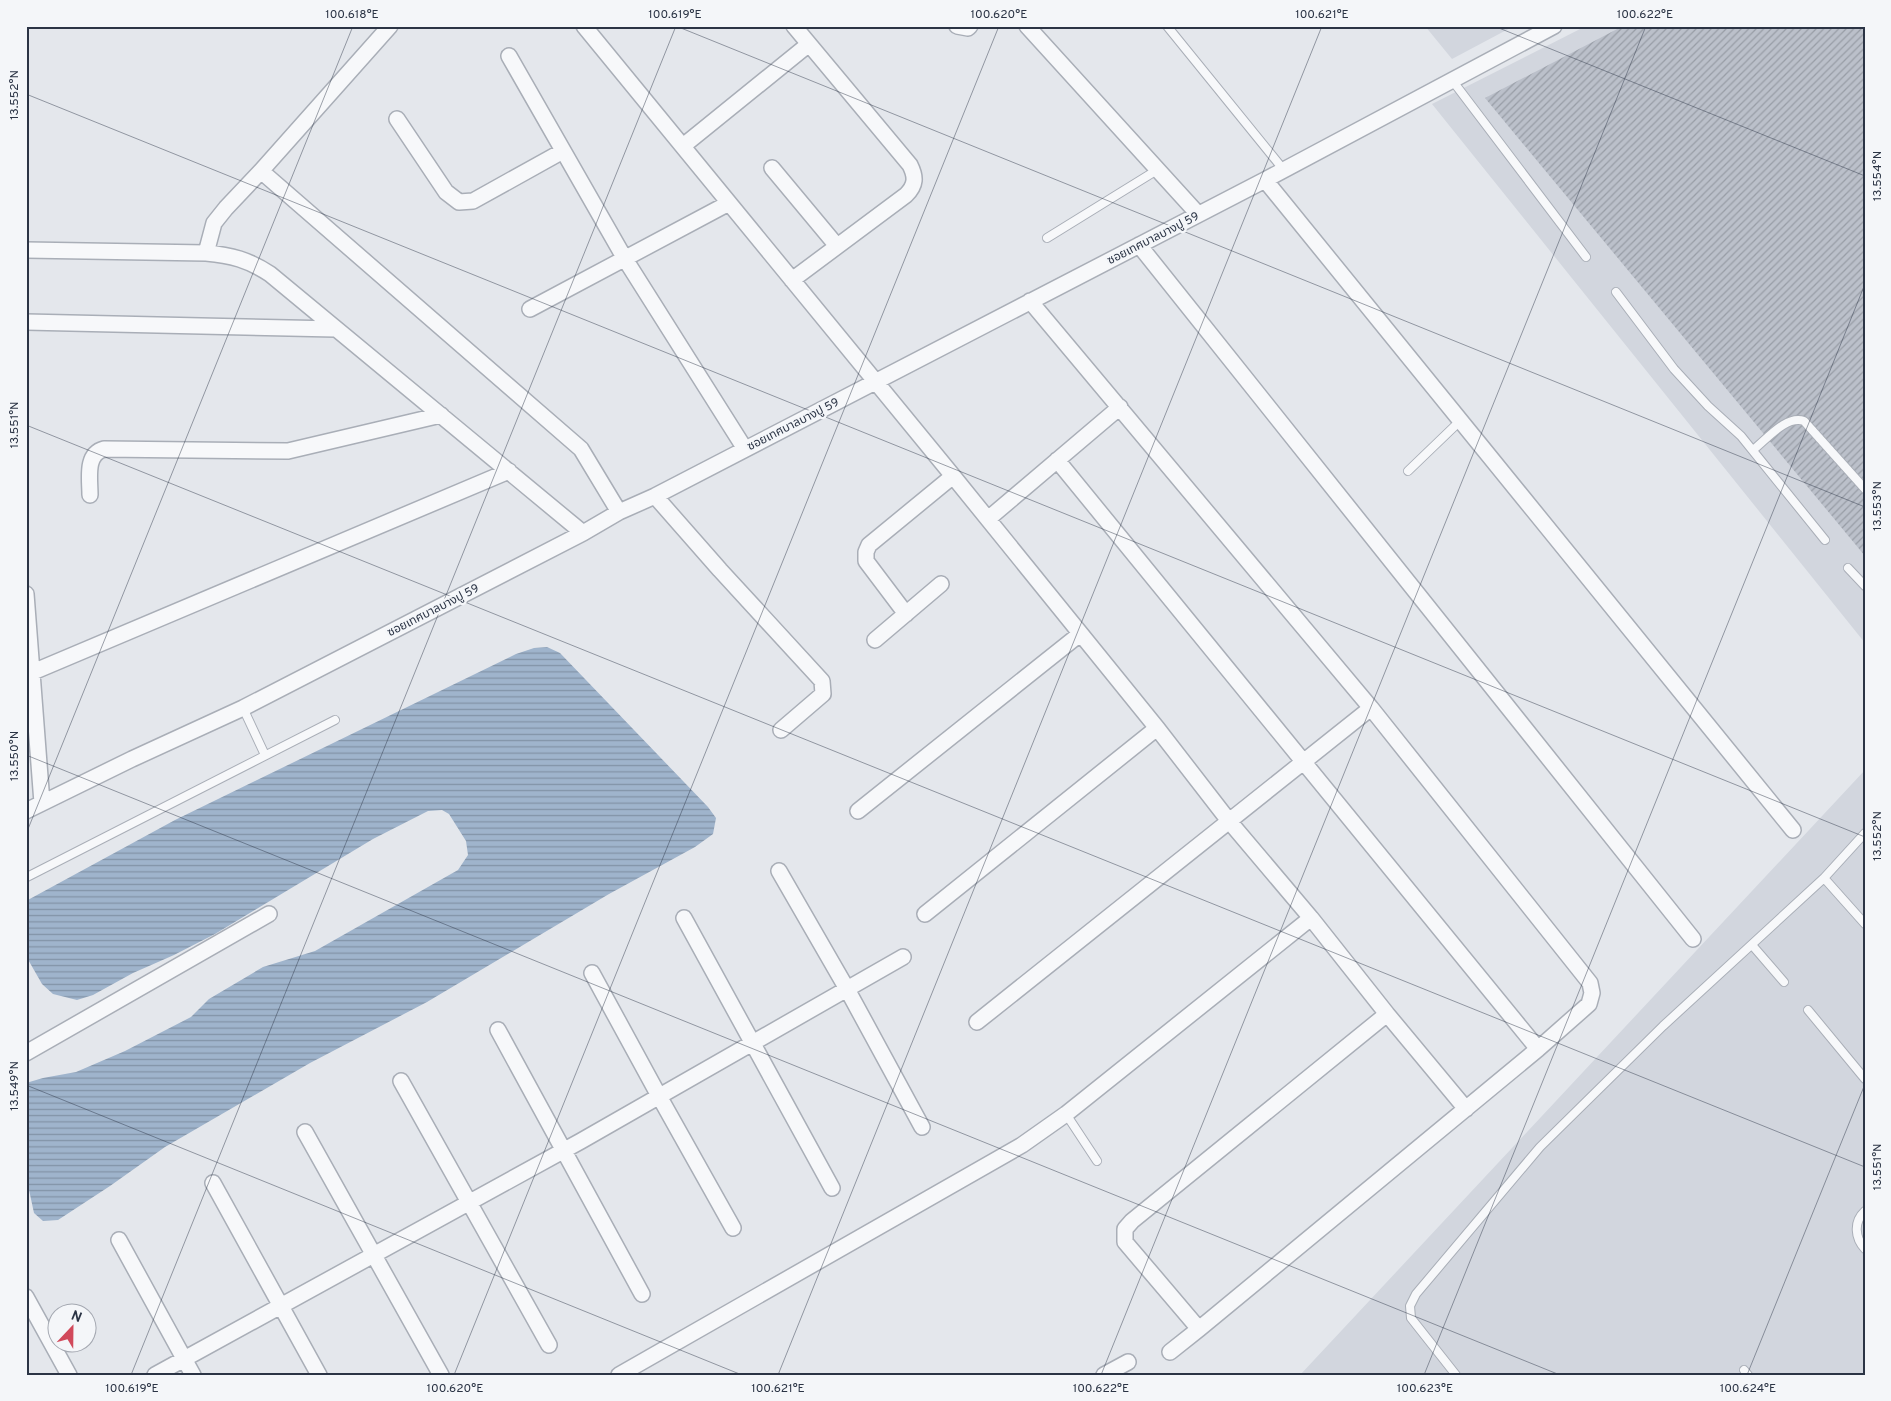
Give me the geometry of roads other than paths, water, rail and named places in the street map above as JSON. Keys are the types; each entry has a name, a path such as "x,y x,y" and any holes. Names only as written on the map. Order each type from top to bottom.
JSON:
{"street":[{"path":"206,253 214,223 226,208 390,26"},
{"path":"584,26 953,476 1157,728 1229,821 1311,918 1466,1109"},
{"path":"792,280 912,189 915,182 914,173 910,165 794,26"},
{"path":"956,26 968,28 970,26"},
{"path":"1027,26 1198,214"},
{"name":"ซอยเทศบาลบางปู 59","path":"26,811 132,759 243,708 619,512 655,496 1265,180 1554,26"},
{"path":"683,146 809,44"},
{"path":"509,56 625,259 745,449"},
{"path":"398,119 446,192 459,202 473,201 563,151"},
{"path":"772,168 838,246"},
{"path":"261,171 581,449 619,512"},
{"path":"1265,180 1793,830"},
{"path":"530,309 729,203"},
{"path":"1139,245 1693,939"},
{"path":"26,250 206,253 226,254 242,258 255,265 335,329 583,532"},
{"path":"1030,301 1371,708 1590,983 1592,994 1589,1004 1538,1049 1170,1352"},
{"path":"26,322 335,329"},
{"path":"988,519 1120,407"},
{"path":"90,495 90,464 92,456 97,451 104,449 288,451 441,415"},
{"path":"1057,460 1538,1049"},
{"path":"33,672 508,471"},
{"path":"906,614 866,561 866,552 869,545 953,476"},
{"path":"655,496 822,681 823,694 781,730"},
{"path":"875,640 941,584"},
{"path":"26,594 42,803"},
{"path":"858,811 1080,634"},
{"path":"978,1022 1371,708"},
{"path":"925,914 1157,728"},
{"path":"780,871 922,1127"},
{"path":"26,1053 269,914"},
{"path":"684,918 832,1188"},
{"path":"620,1375 1022,1145 1066,1114 1311,918"},
{"path":"155,1375 659,1096 903,957"},
{"path":"592,972 733,1228"},
{"path":"1199,1329 1125,1242 1125,1230 1132,1221 1387,1014"},
{"path":"498,1030 642,1294"},
{"path":"401,1081 549,1345"},
{"path":"305,1132 441,1375"},
{"path":"213,1184 319,1375"},
{"path":"119,1240 193,1375"},
{"path":"26,1298 69,1375"},
{"path":"1104,1375 1128,1362"}],"lane":[{"path":"1167,26 1283,170"},
{"path":"1452,80 1586,256"},
{"path":"1047,238 1157,170"},
{"path":"1616,292 1674,369 1708,406 1741,436 1825,540"},
{"path":"1753,450 1789,420 1798,419 1804,421 1865,489"},
{"path":"1408,471 1460,421"},
{"path":"1848,568 1865,586"},
{"path":"243,708 265,755"},
{"path":"26,877 335,720"},
{"path":"1456,1375 1411,1318 1410,1306 1416,1294 1540,1147 1664,1026 1824,878 1865,833"},
{"path":"1824,878 1865,924"},
{"path":"1752,944 1784,982"},
{"path":"1808,1010 1865,1078"},
{"path":"1066,1114 1097,1161"},
{"path":"1865,1211 1862,1213 1856,1230 1858,1241 1865,1249"}],"water":[{"path":"547,647 560,653 708,807 716,818 713,834 695,847 609,894 427,1002 310,1063 165,1147 58,1220 43,1221 34,1213 26,1176 26,1083 76,1072 125,1051 191,1017 209,999 263,967 315,951 458,870 468,855 466,841 449,814 442,810 428,811 373,839 215,934 133,973 93,995 77,1000 53,994 42,984 26,956 26,901 175,820 516,654 534,648"}]}
